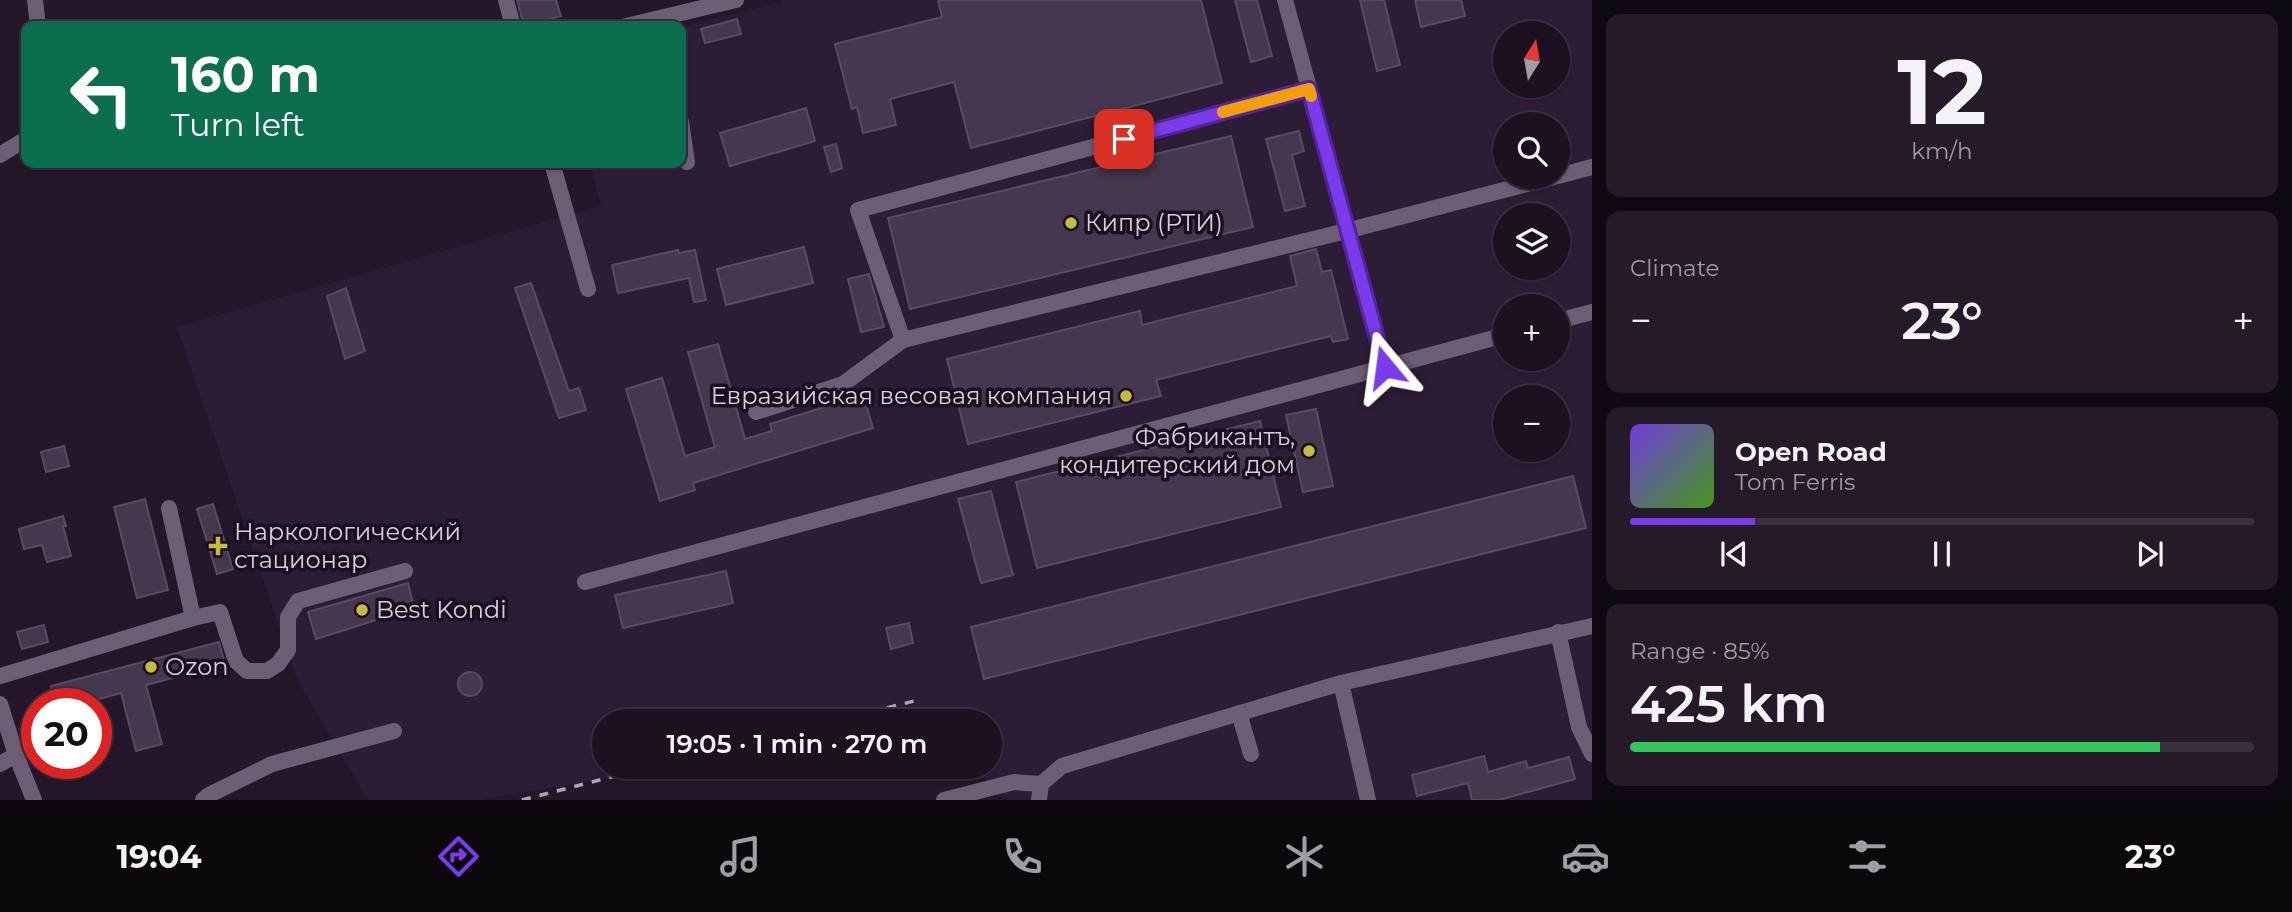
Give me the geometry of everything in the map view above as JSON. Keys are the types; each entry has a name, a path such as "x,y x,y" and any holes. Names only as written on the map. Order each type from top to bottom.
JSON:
{"street":[{"path":"35,0 37,21"},
{"path":"506,0 512,21"},
{"path":"660,0 665,21"},
{"path":"668,21 736,0"},
{"path":"1285,0 1385,367"},
{"path":"903,340 858,210 1309,89"},
{"path":"0,155 21,142"},
{"path":"686,155 687,162"},
{"path":"1570,172 1592,167"},
{"path":"553,168 588,289"},
{"path":"756,412 843,384 903,340 1506,189"},
{"path":"1570,318 1592,312"},
{"path":"585,582 1493,338"},
{"path":"169,508 193,618"},
{"path":"0,676 220,611 236,662 247,671 267,671 278,664 288,650 288,617 298,601 405,571"},
{"path":"944,800 1014,782 1040,792 1062,766 1341,683 1592,626"},
{"path":"1558,632 1579,727 1592,754"},
{"path":"1341,683 1368,800"},
{"path":"0,704 34,800"},
{"path":"1239,713 1251,754"},
{"path":"203,800 272,764 394,731"},
{"path":"0,764 16,755"}],"shaded area":[{"path":"782,0 1592,0 1592,800 1008,800 986,779 1002,779 1002,709 592,709 592,779 602,779 477,800 368,800 297,679 177,327 601,206 591,168 686,168 686,26"}],"building":[{"path":"517,0 556,0 561,16 542,21 523,21"},
{"path":"938,0 1201,0 1222,83 971,148 954,82 890,99 896,125 863,133 857,107 852,109 835,44 942,17"},
{"path":"1235,0 1257,0 1272,56 1251,62"},
{"path":"1360,0 1384,0 1400,65 1377,71"},
{"path":"1415,0 1461,0 1465,16 1421,27"},
{"path":"737,19 741,34 705,43 701,29"},
{"path":"806,108 815,141 730,166 720,133"},
{"path":"1299,131 1304,151 1292,155 1305,206 1285,211 1266,139"},
{"name":"Кипр (РТИ)","path":"1231,136 1253,227 910,309 888,218"},
{"path":"836,144 842,168 831,172 824,147"},
{"path":"804,247 813,283 726,305 717,269"},
{"path":"1316,249 1322,272 1331,270 1348,339 1333,342 1331,336 1156,380 1161,396 968,444 947,359 1140,311 1142,325 1297,286 1290,256"},
{"path":"678,250 679,253 695,250 706,300 694,302 689,278 618,293 612,265"},
{"path":"869,274 884,327 861,332 848,279"},
{"path":"531,283 569,391 579,388 586,410 559,418 515,288"},
{"path":"346,288 365,351 345,359 327,296"},
{"path":"718,344 745,439 772,431 770,424 863,395 873,428 693,483 695,490 660,501 626,389 662,378 685,456 715,447 688,352"},
{"name":"Фабрикантъ, кондитерский дом","path":"1316,409 1333,486 1303,492 1286,415"},
{"path":"1260,421 1281,507 1037,568 1016,482"},
{"path":"64,446 69,466 46,472 41,452"},
{"path":"1573,476 1586,528 984,679 971,627"},
{"path":"991,491 1013,575 981,583 958,499"},
{"path":"145,499 168,590 137,598 114,507"},
{"path":"213,504 233,569 217,574 197,509"},
{"path":"63,516 71,556 47,562 42,545 24,549 19,529"},
{"path":"726,571 733,603 623,628 615,595"},
{"name":"Best Kondi","path":"408,583 414,608 316,639 308,612"},
{"path":"909,623 913,643 891,649 886,628"},
{"path":"44,625 48,642 22,649 17,632"},
{"path":"219,642 225,664 146,685 162,744 136,751 121,693 112,695 112,688 51,686"},
{"path":"470,672 479,675 482,684 479,693 470,696 461,693 458,684 461,675"},
{"path":"1484,756 1488,772 1526,761 1528,768 1569,757 1575,779 1499,800 1472,800 1468,783 1417,796 1412,775"}],"railway":[{"path":"882,709 914,701"},
{"path":"522,800 604,779"}],"slow traffic":[{"path":"1223,112 1309,89 1311,96"}],"place":[{"name":"Кипр (РТИ)","path":"1071,223"},
{"name":"Евразийская весовая компания","path":"1126,396"},
{"name":"Фабрикантъ, кондитерский дом","path":"1309,451"},
{"name":"Наркологический стационар","path":"218,546"},
{"name":"Best Kondi","path":"362,610"},
{"name":"Ozon","path":"151,667"}],"route":[{"path":"1124,139 1309,89 1385,367"}]}
